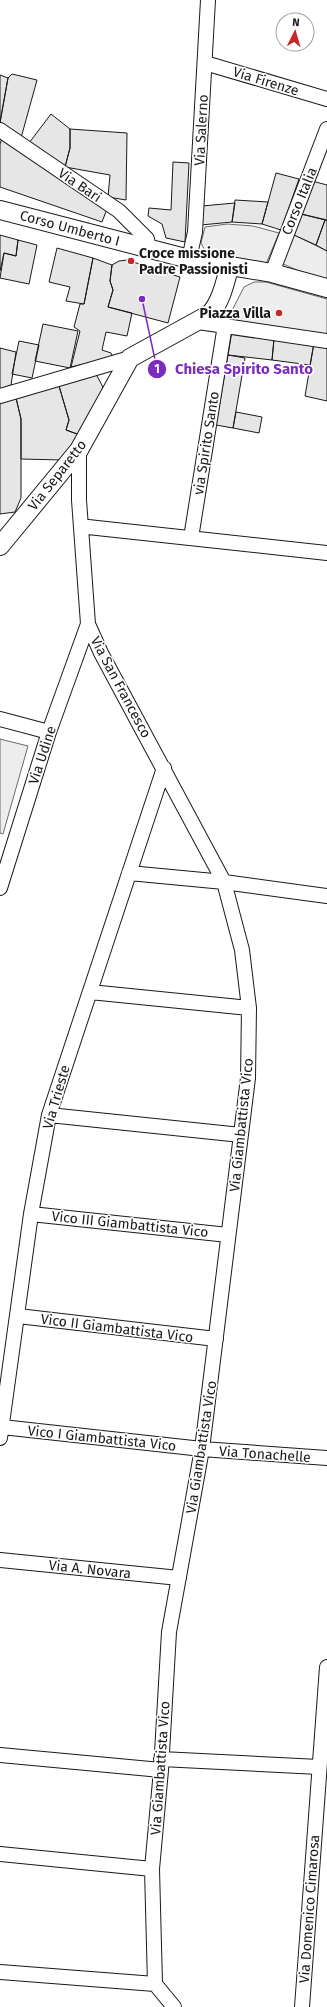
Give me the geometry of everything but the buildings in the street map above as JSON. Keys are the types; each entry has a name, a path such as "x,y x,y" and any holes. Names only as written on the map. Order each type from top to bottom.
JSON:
{"street":[{"name":"Via Salerno","path":"189,260 195,232 208,0"},
{"name":"Via Firenze","path":"205,63 327,99"},
{"name":"Corso Italia","path":"272,272 327,129"},
{"name":"Via Bari","path":"0,130 119,211 147,239 148,249"},
{"name":"Corso Umberto I","path":"0,210 189,260 272,272 327,288"},
{"path":"0,396 130,358 198,322 210,314 216,307 222,294 230,265"},
{"path":"198,322 327,341"},
{"name":"via Spirito Santo","path":"191,538 225,325"},
{"name":"Via Separetto","path":"0,546 79,450 130,358"},
{"name":"Via San Francesco","path":"79,450 79,500 88,624 101,653 224,882"},
{"path":"88,527 327,553"},
{"name":"Via Udine","path":"0,888 6,848 88,624"},
{"path":"0,719 49,732"},
{"name":"Via Trieste","path":"1,1432 31,1214 49,1115 164,768"},
{"path":"129,873 326,892"},
{"name":"Via Giambattista Vico","path":"155,1984 152,1869 161,1764 169,1632 202,1449 248,1078 249,1008 242,950 224,882"},
{"path":"90,992 249,1008"},
{"path":"49,1115 241,1135"},
{"name":"Vico III Giambattista Vico","path":"31,1214 228,1235"},
{"name":"Vico II Giambattista Vico","path":"18,1316 216,1339"},
{"name":"Vico I Giambattista Vico","path":"1,1432 202,1449"},
{"name":"Via Tonachelle","path":"202,1449 327,1458"},
{"name":"Via A. Novara","path":"0,1560 179,1578"},
{"name":"Via Domenico Cimarosa","path":"302,2007 327,1667"},
{"path":"0,1755 161,1764 319,1767"},
{"path":"0,1854 152,1869"},
{"path":"0,1972 155,1984 174,2007"}],"shaded area":[{"path":"227,224 253,226 279,233 266,264 216,255 205,251 201,243 205,227"},
{"path":"294,235 327,251 327,279 299,271 281,263"},
{"name":"Piazza Villa","path":"254,282 266,282 327,299 327,338 226,322 244,287"},
{"path":"0,739 28,746 3,834 0,833"}],"place":[{"name":"Croce missione Padre Passionisti","path":"131,261"},
{"name":"Chiesa Spirito Santo","path":"142,299"},
{"name":"Piazza Villa","path":"279,313"}]}
